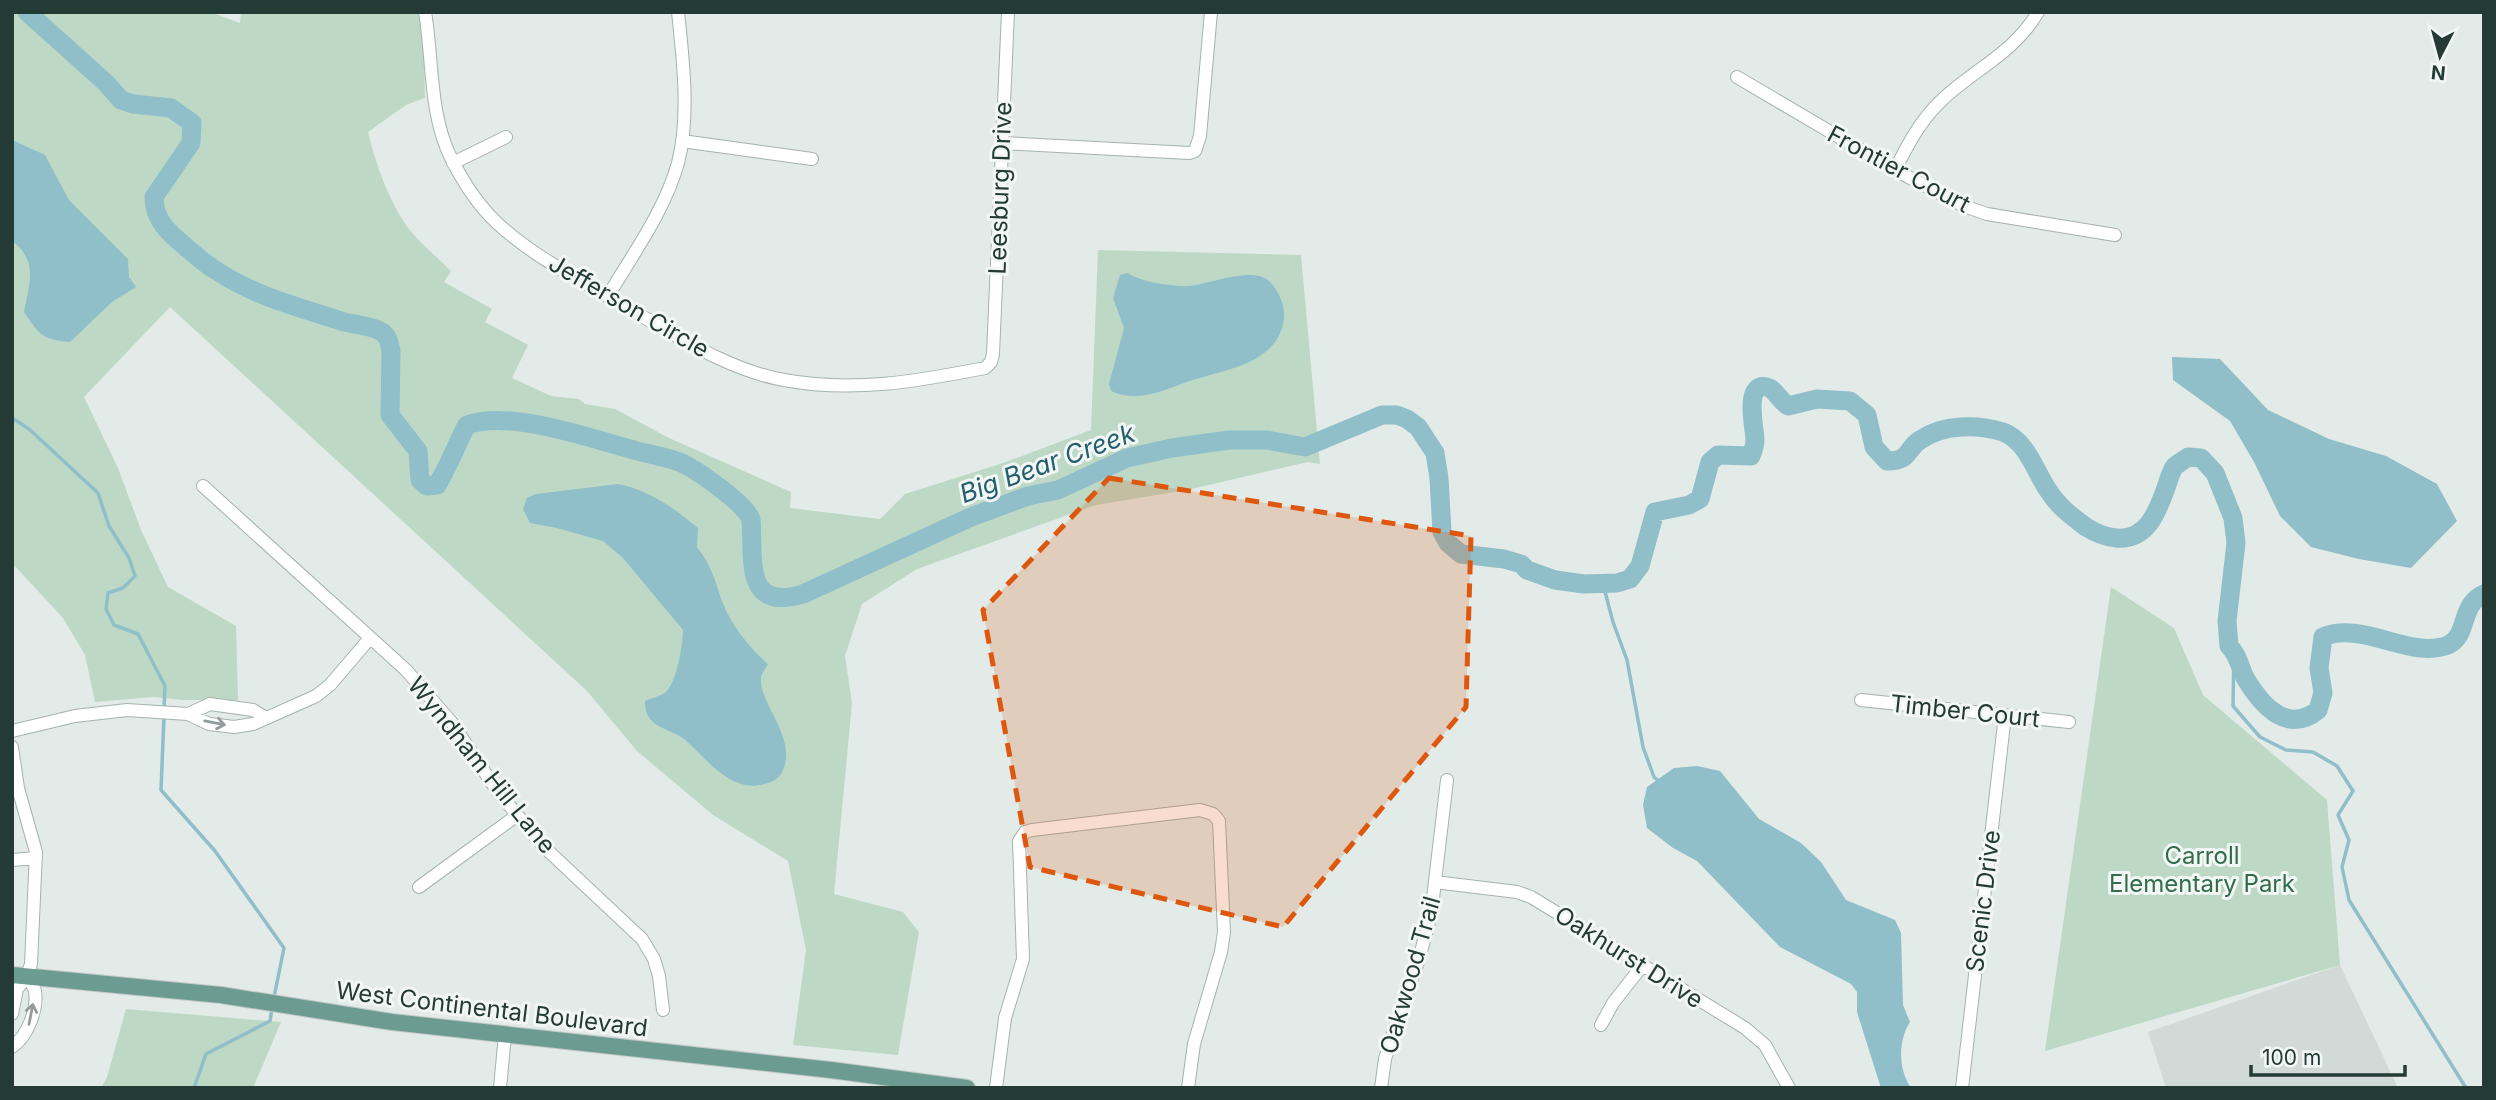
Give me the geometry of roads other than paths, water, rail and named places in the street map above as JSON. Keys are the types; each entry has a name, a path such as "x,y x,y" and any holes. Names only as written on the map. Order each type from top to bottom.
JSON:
{"main road":[{"name":"West Continental Boulevard","path":"20,975 232,997 392,1022 831,1070 967,1088"}],"street":[{"name":"Jefferson Circle","path":"425,12 442,130 453,163 481,207 499,225 558,268 692,344 750,371 786,381 874,386 985,368 991,362"},
{"path":"608,296 658,211 678,163 682,141 683,55 678,12"},
{"name":"Leesburg Drive","path":"991,362 1008,12"},
{"path":"1002,143 1189,153 1195,150 1200,136 1211,12"},
{"path":"1895,170 1922,123 1935,107 1996,60 2016,41 2038,12"},
{"name":"Frontier Court","path":"1738,77 1895,170 1964,206 1987,214 2115,235"},
{"path":"453,163 506,137"},
{"path":"682,141 812,159"},
{"name":"Wyndham Hill Lane","path":"202,486 406,670 430,696 452,723 516,816 543,846 642,939 654,959 663,1010"},
{"path":"12,731 75,716 149,710 188,714 209,724 234,727 253,724 316,696 330,685 370,638"},
{"name":"Timber Court","path":"1861,700 2069,722"},
{"path":"188,714 210,705 253,710 266,718"},
{"name":"Scenic Drive","path":"1962,1088 2005,715"},
{"path":"12,747 18,788 36,858 32,964 20,975 12,1014"},
{"name":"Oakwood Trail","path":"1381,1088 1385,1059 1431,915 1447,780"},
{"path":"996,1088 1005,1018 1023,959 1018,841 1021,836 1032,830 1200,810 1213,814 1219,821 1225,917 1221,951 1194,1044 1188,1088"},
{"path":"419,887 516,816"},
{"path":"12,860 36,858"},
{"name":"Oakhurst Drive","path":"1435,883 1517,892 1531,897 1745,1028 1765,1045 1789,1088"},
{"path":"1601,1025 1613,1003 1642,966"},
{"path":"12,1047 27,1032 35,992 20,975"},
{"path":"500,1088 505,1034"}],"water":[{"path":"12,140 45,155 69,200 128,259 129,277 136,287 112,302 70,342 53,340 42,334 24,312 30,274 26,257 12,241"},
{"path":"1128,273 1149,281 1184,286 1242,275 1262,277 1272,284 1283,304 1284,319 1280,334 1262,355 1236,367 1142,396 1121,395 1111,391 1109,384 1124,328 1113,298 1120,275"},
{"path":"2172,357 2220,359 2268,410 2329,439 2386,456 2437,484 2457,521 2411,568 2311,547 2280,516 2254,462 2230,421 2173,380"},
{"path":"618,484 661,501 698,528 697,547 709,566 730,618 754,651 768,664 761,676 762,688 782,733 786,758 782,772 773,781 755,786 731,780 684,739 652,721 646,711 645,701 666,692 670,687 679,662 683,630 623,558 603,541 530,523 523,509 527,498 536,494"},
{"path":"1697,766 1720,771 1759,819 1801,843 1821,862 1846,900 1895,920 1901,933 1903,1005 1910,1022 1903,1038 1901,1055 1911,1088 1881,1088 1857,1012 1857,992 1851,984 1780,947 1697,861 1673,848 1647,828 1643,805 1647,787 1674,768"}],"waterway":[{"name":"Big Bear Creek","path":"27,12 106,83 121,100 171,108 192,123 191,143 154,197 160,220 175,238 209,266 246,287 309,311 373,328 386,336 391,351 390,415 418,451 420,480 427,486 437,485 467,425 484,421 550,427 674,460 712,482 747,512 751,519 756,578 761,589 770,596 784,598 803,594 971,517 1028,496 1058,490 1127,458 1229,440 1267,440 1305,447 1382,415 1397,415 1407,419 1418,427 1435,453 1442,532 1448,543 1461,554 1504,559 1555,580 1584,584 1617,583 1630,579 1640,566 1655,512 1689,505 1700,499 1710,462 1718,455 1751,456 1755,440 1753,399 1760,387 1773,390 1788,406 1817,399 1850,401 1867,415 1874,447 1887,461 1904,457 1920,440 1950,428 1972,427 2003,432 2024,449 2048,490 2065,510 2089,529 2112,537 2127,538 2144,529 2155,514 2175,466 2188,457 2201,458 2215,473 2233,518 2236,543 2227,621 2229,646 2247,681 2261,700 2277,714 2287,718 2307,717 2318,710 2323,693 2319,668 2323,637 2354,633 2418,648 2448,645 2459,635 2471,605 2484,594"},
{"path":"12,418 29,429 98,493 109,526 129,558 135,576 123,588 108,593 106,609 114,625 138,634 165,686 164,708"},
{"path":"1603,584 1627,660 1643,747 1654,777 1660,782"},
{"path":"2234,650 2233,706 2260,737 2286,750 2313,752 2337,766 2353,791 2338,815 2349,840 2342,867 2349,900 2466,1088"},
{"path":"164,716 161,790 215,851 284,948 274,997"},
{"path":"194,1088 206,1054 270,1021 272,1008"}],"park label":[{"name":"Carroll Elementary Park","path":"2202,869"}]}
